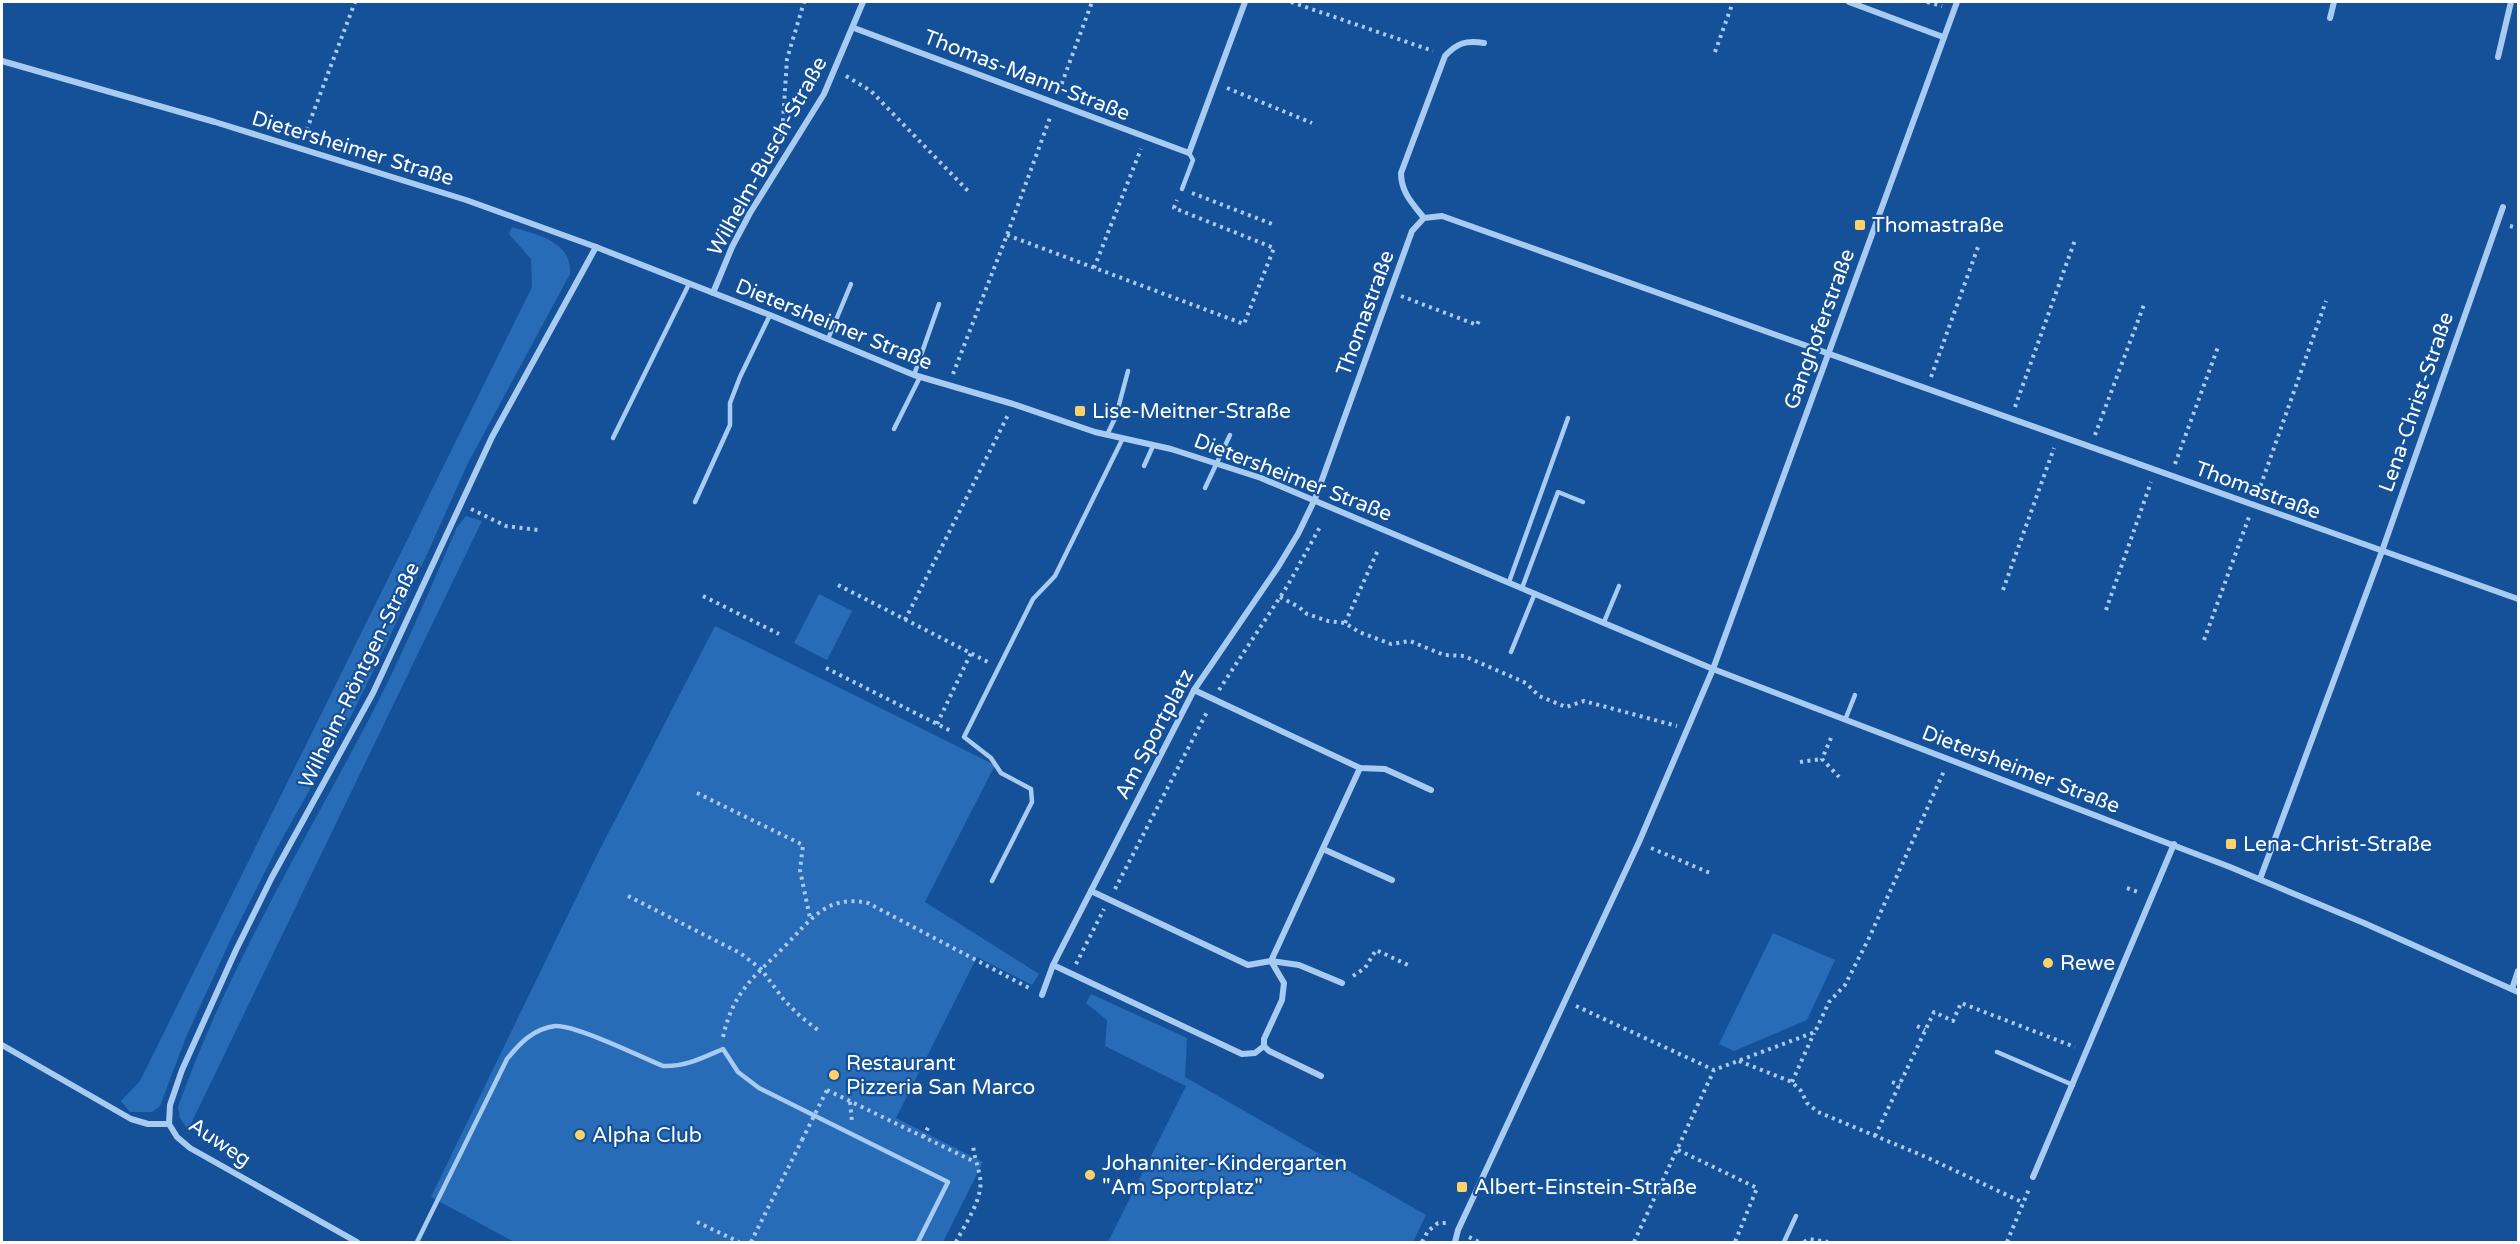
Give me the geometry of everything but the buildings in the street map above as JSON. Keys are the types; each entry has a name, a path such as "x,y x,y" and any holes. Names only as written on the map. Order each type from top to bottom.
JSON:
{"street":[{"name":"Wilhelm-Busch-Straße","path":"713,293 732,248 824,94 854,28 863,2"},
{"path":"1189,153 1243,2"},
{"path":"1849,2 1943,37"},
{"name":"Ganghoferstraße","path":"1713,669 1957,2"},
{"path":"2330,18 2334,2"},
{"path":"2498,57 2511,2"},
{"name":"Thomas-Mann-Straße","path":"854,28 1189,153"},
{"path":"1424,218 1406,195 1401,184 1401,173 1445,56 1454,46 1468,41 1484,43"},
{"name":"Dietersheimer Straße","path":"2,61 214,122 465,200 596,247 917,376 1013,404 1122,440 1171,449 1315,499 1713,669 2174,844 2515,990"},
{"name":"Lena-Christ-Straße","path":"2260,879 2382,551 2503,207"},
{"name":"Thomastraße","path":"1315,499 1412,231 1424,218 1442,216 2518,599"},
{"name":"Wilhelm-Röntgen-Straße","path":"170,1124 170,1105 182,1070 236,950 272,876 373,693 459,504 519,386 596,247"},
{"name":"Am Sportplatz","path":"1042,995 1053,965 1194,690 1278,567 1315,499"},
{"path":"1455,1242 1458,1230 1639,843 1713,669"},
{"path":"1194,690 1360,768 1385,769 1431,790"},
{"path":"1271,961 1360,768"},
{"path":"2033,1177 2174,844"},
{"path":"1323,849 1392,880"},
{"path":"1091,891 1248,965 1271,961 1299,965 1342,983"},
{"path":"1271,961 1284,983 1282,1000 1264,1039 1264,1046 1269,1052 1320,1076"},
{"path":"1053,965 1242,1054 1255,1053 1264,1046"},
{"path":"2515,990 2518,971"},
{"name":"Auweg","path":"2,1045 131,1119 148,1124 170,1124 177,1137 190,1148 357,1242"}],"lane":[{"path":"1182,189 1193,160 1189,153"},
{"path":"613,438 689,284"},
{"path":"828,339 851,284"},
{"path":"894,429 917,376 939,304"},
{"path":"695,502 730,425 730,403 740,377 770,315"},
{"path":"1107,435 1116,416 1128,371"},
{"path":"1509,582 1568,418"},
{"path":"1205,488 1230,435"},
{"path":"992,881 1032,802 1031,789 1001,773 991,758 964,737 1033,599 1054,576 1122,440"},
{"path":"1144,466 1153,446"},
{"path":"1522,588 1558,492 1584,502"},
{"path":"1604,622 1619,586"},
{"path":"1511,652 1535,593"},
{"path":"1845,720 1855,695"},
{"path":"417,1242 507,1059 521,1041 538,1031 557,1026 576,1030 663,1066 677,1067 723,1050 728,1060 748,1081 948,1182 918,1242"},
{"path":"1997,1052 2073,1085"},
{"path":"1784,1242 1796,1216"}],"path":[{"path":"299,149 355,2"},
{"path":"791,147 782,137 787,59 804,2"},
{"path":"948,386 1007,235 1092,2"},
{"path":"1291,2 1371,28 1445,56"},
{"path":"1715,52 1733,2"},
{"path":"1927,2 1941,7 1944,2"},
{"path":"836,69 871,91 969,192"},
{"path":"1215,83 1312,123"},
{"path":"1094,268 1146,137"},
{"path":"1007,235 1244,324 1274,248 1174,208 1182,189 1272,224"},
{"path":"2010,419 2075,240"},
{"path":"1927,389 1978,247"},
{"path":"1390,292 1477,325 1480,318"},
{"path":"2090,447 2145,302"},
{"path":"2204,640 2326,302"},
{"path":"2171,476 2218,347"},
{"path":"905,620 1013,404"},
{"path":"2003,590 2059,436"},
{"path":"2106,610 2156,470"},
{"path":"459,504 506,526 538,530"},
{"path":"1071,974 1214,699 1280,597 1321,525"},
{"path":"1345,623 1378,550"},
{"path":"838,585 999,668"},
{"path":"702,596 779,634"},
{"path":"1280,597 1307,614 1328,621 1345,623 1359,632 1391,644 1410,641 1444,655 1464,656 1526,683 1539,696 1566,707 1584,701 1688,729"},
{"path":"937,724 971,653"},
{"path":"826,668 964,737"},
{"path":"1822,759 1832,738"},
{"path":"1800,762 1822,759"},
{"path":"1822,759 1839,777"},
{"path":"1792,1082 1829,1002 1845,985 1870,936 1948,760"},
{"path":"697,792 803,845 801,870 810,918"},
{"path":"1639,843 1710,873"},
{"path":"628,896 740,953 760,969 784,1000 818,1030"},
{"path":"723,1050 731,1009 737,996 810,918 825,907 840,902 855,900 868,903 1042,995"},
{"path":"1342,983 1365,968 1376,950 1408,965"},
{"path":"1565,1001 1714,1070 1815,1032"},
{"path":"1875,1136 1934,1012 1953,1021 1961,1003 2087,1051"},
{"path":"1917,1026 1925,1030"},
{"path":"1739,1061 1792,1082 1801,1091 1807,1104 1818,1112 2024,1203"},
{"path":"1634,1242 1714,1070"},
{"path":"1892,1082 1900,1085"},
{"path":"752,1242 827,1090 975,1162"},
{"path":"923,1137 930,1124"},
{"path":"956,1242 978,1197 980,1178 973,1145"},
{"path":"1678,1150 1757,1188 1735,1242"},
{"path":"2007,1242 2033,1177"},
{"path":"697,1222 739,1242"},
{"path":"1422,1242 1428,1230 1438,1223 1447,1224 1458,1230"},
{"path":"1804,1242 1809,1239 1828,1242"}],"shaded area":[{"path":"512,227 552,241 565,254 570,274 468,463 387,643 351,716 277,848 230,941 186,1037 160,1106 152,1112 130,1112 121,1101 140,1081 532,287 531,259 509,234"},
{"path":"466,516 482,521 188,1130 180,1118 178,1107 218,1008 265,913 378,701 457,527"},
{"path":"819,594 852,611 827,660 794,643"},
{"path":"715,626 995,765 925,902 1039,974 1032,985 977,957 896,1118 983,1162 943,1242 514,1242 431,1197 596,857"},
{"path":"1773,933 1835,960 1807,1020 1734,1051 1719,1044"},
{"path":"1091,994 1187,1038 1185,1077 1426,1215 1413,1242 1108,1242 1186,1086 1105,1046 1107,1020 1086,1003"}],"place":[{"name":"Thomastraße","path":"1860,225"},
{"name":"Lise-Meitner-Straße","path":"1080,411"},
{"name":"Lena-Christ-Straße","path":"2231,844"},
{"name":"Rewe","path":"2048,963"},
{"name":"Restaurant Pizzeria San Marco","path":"834,1075"},
{"name":"Alpha Club","path":"580,1135"},
{"name":"Johanniter-Kindergarten \"Am Sportplatz\"","path":"1090,1175"},
{"name":"Albert-Einstein-Straße","path":"1462,1187"}]}
